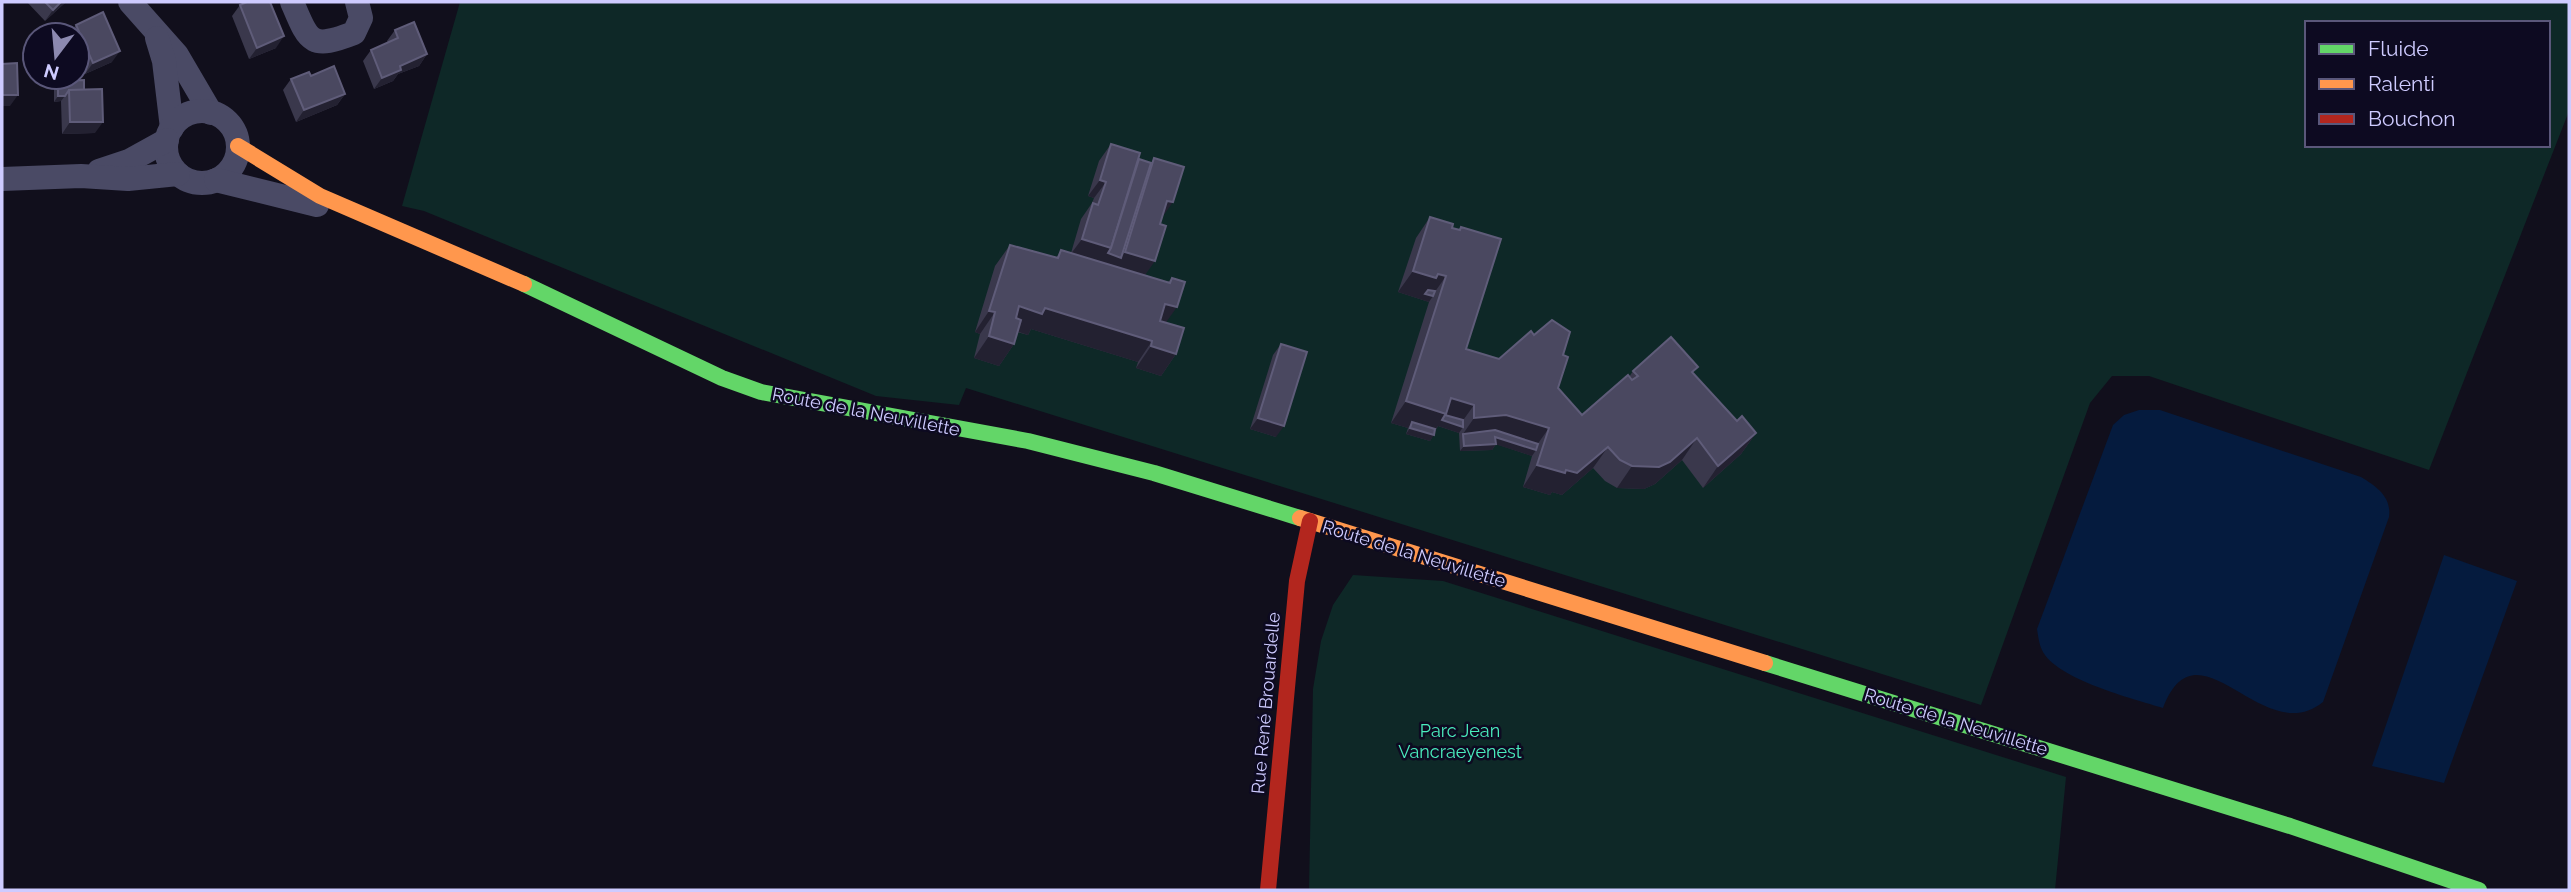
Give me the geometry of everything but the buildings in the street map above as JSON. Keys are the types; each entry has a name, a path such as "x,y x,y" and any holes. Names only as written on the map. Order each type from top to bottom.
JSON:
{"street":[{"path":"2,179 81,176 128,179 178,174 202,183 216,180 228,173 238,146 230,125 211,113 177,55 130,2"},
{"path":"292,2 306,34 312,41 328,43 354,33 361,18 357,2"},
{"path":"154,31 164,61 169,134 166,152 178,174"},
{"path":"81,176 129,161 169,134 182,117 196,112 211,113"},
{"name":"Route de la Neuvillette","path":"238,146 273,172 356,214 468,259 722,378 761,392 1028,441 1154,473 2290,826 2479,890"},
{"name":"Route de la Neuvillette","path":"216,180 356,214"},
{"name":"Rue René Brouardelle","path":"1268,890 1297,581 1310,521"}],"green space":[{"path":"460,2 2569,2 2569,111 2429,470 2149,376 2112,376 2090,403 1981,705 966,388 959,405 876,396 424,211 402,206"},
{"name":"Parc Jean Vancraeyenest","path":"1353,575 1443,581 2066,777 2055,890 1309,890 1313,689 1321,641 1333,605"}],"water":[{"path":"2139,410 2160,410 2361,477 2377,488 2385,498 2389,517 2323,702 2300,713 2278,711 2213,679 2194,675 2177,683 2163,708 2078,679 2062,670 2042,650 2037,629 2113,425 2124,415"},
{"path":"2444,555 2517,581 2444,783 2372,766"}],"traffic: fast":[{"path":"524,284 722,378 761,392 1028,441 1154,473 1300,518"},
{"path":"1765,663 2290,826 2479,890"}],"traffic: slow":[{"path":"238,146 320,196 524,284"},
{"path":"1300,518 1765,663"}],"traffic: jam":[{"path":"1268,890 1297,581 1310,521"}]}
